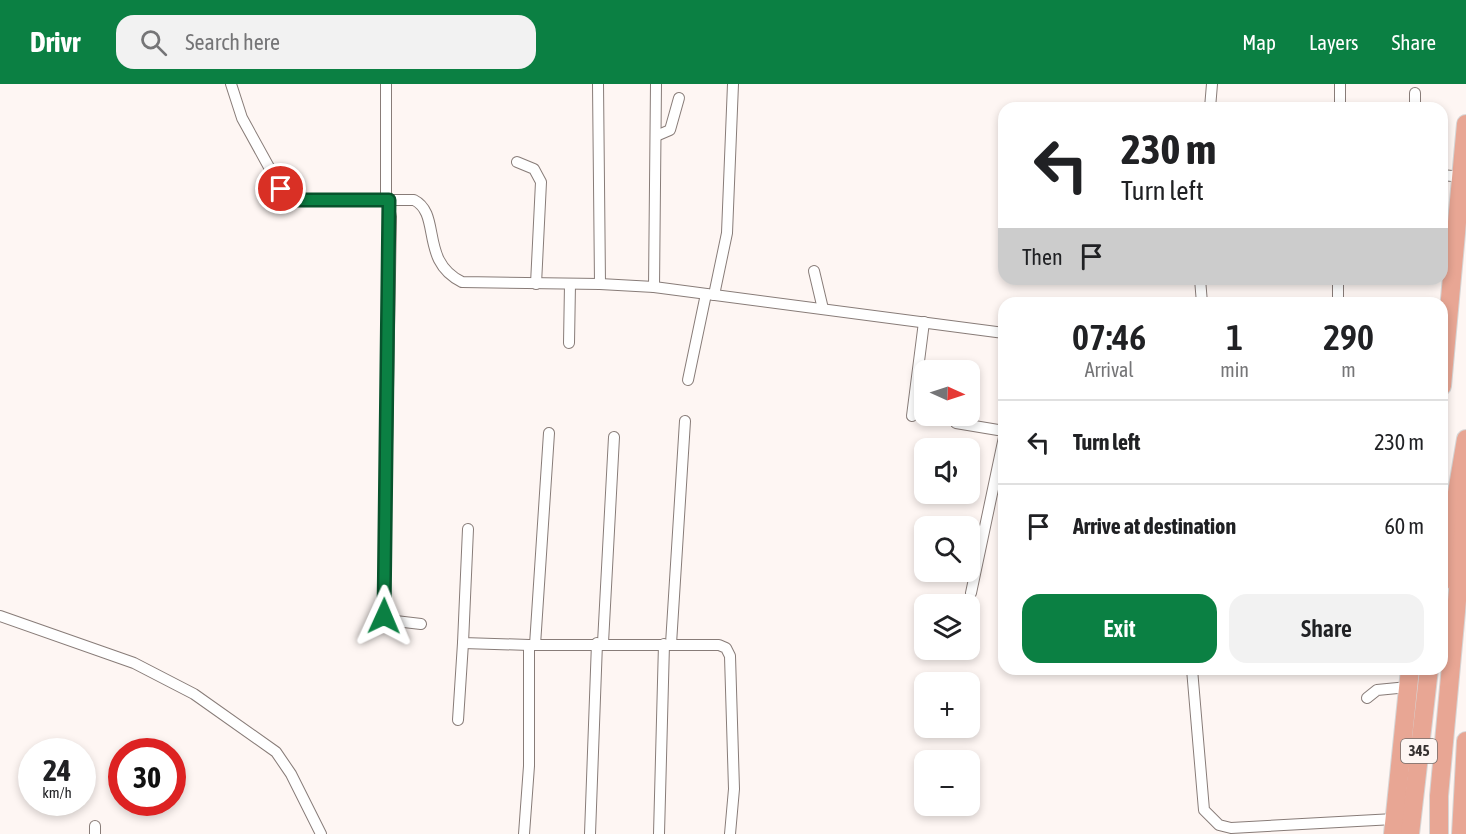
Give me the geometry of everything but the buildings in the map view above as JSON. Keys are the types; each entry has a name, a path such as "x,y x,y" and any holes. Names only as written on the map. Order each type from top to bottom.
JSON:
{"main road":[{"path":"1448,323 1466,124"},
{"path":"1448,546 1466,439"},
{"name":"345","path":"1439,834 1439,796 1466,503"},
{"path":"1397,789 1428,675"},
{"name":"345","path":"1410,834 1429,675"},
{"path":"1394,827 1409,678"},
{"path":"1461,834 1465,747"}],"street":[{"path":"231,84 242,118 281,189 296,200 414,200 420,203 429,224 435,255 448,275 473,284 600,284 654,287 998,332"},
{"path":"386,84 386,193 389,200 384,616 387,620 396,623 421,624"},
{"path":"598,84 600,284"},
{"path":"654,287 656,84"},
{"path":"688,380 727,233 734,84"},
{"path":"1210,102 1212,84"},
{"path":"1340,84 1340,102"},
{"path":"1415,93 1415,102"},
{"path":"656,136 670,130 680,98"},
{"path":"517,162 534,169 541,182 536,284"},
{"path":"1448,176 1462,177"},
{"path":"814,271 823,309"},
{"path":"569,343 570,284"},
{"path":"912,416 924,322"},
{"path":"659,834 668,644 685,421"},
{"path":"977,426 998,429"},
{"path":"524,834 529,766 532,645 549,433"},
{"path":"590,834 614,437"},
{"path":"972,593 998,466"},
{"path":"458,720 468,529"},
{"path":"0,616 134,663 213,706 276,752 291,774 321,834"},
{"path":"463,643 668,644 719,645 726,648 730,656 734,789 730,834"},
{"path":"1193,675 1204,810 1219,825 1231,828 1394,827"},
{"path":"1367,698 1377,690 1409,678"}],"route":[{"path":"281,189 296,200 339,198 389,200 391,217 386,362 384,616"}]}
